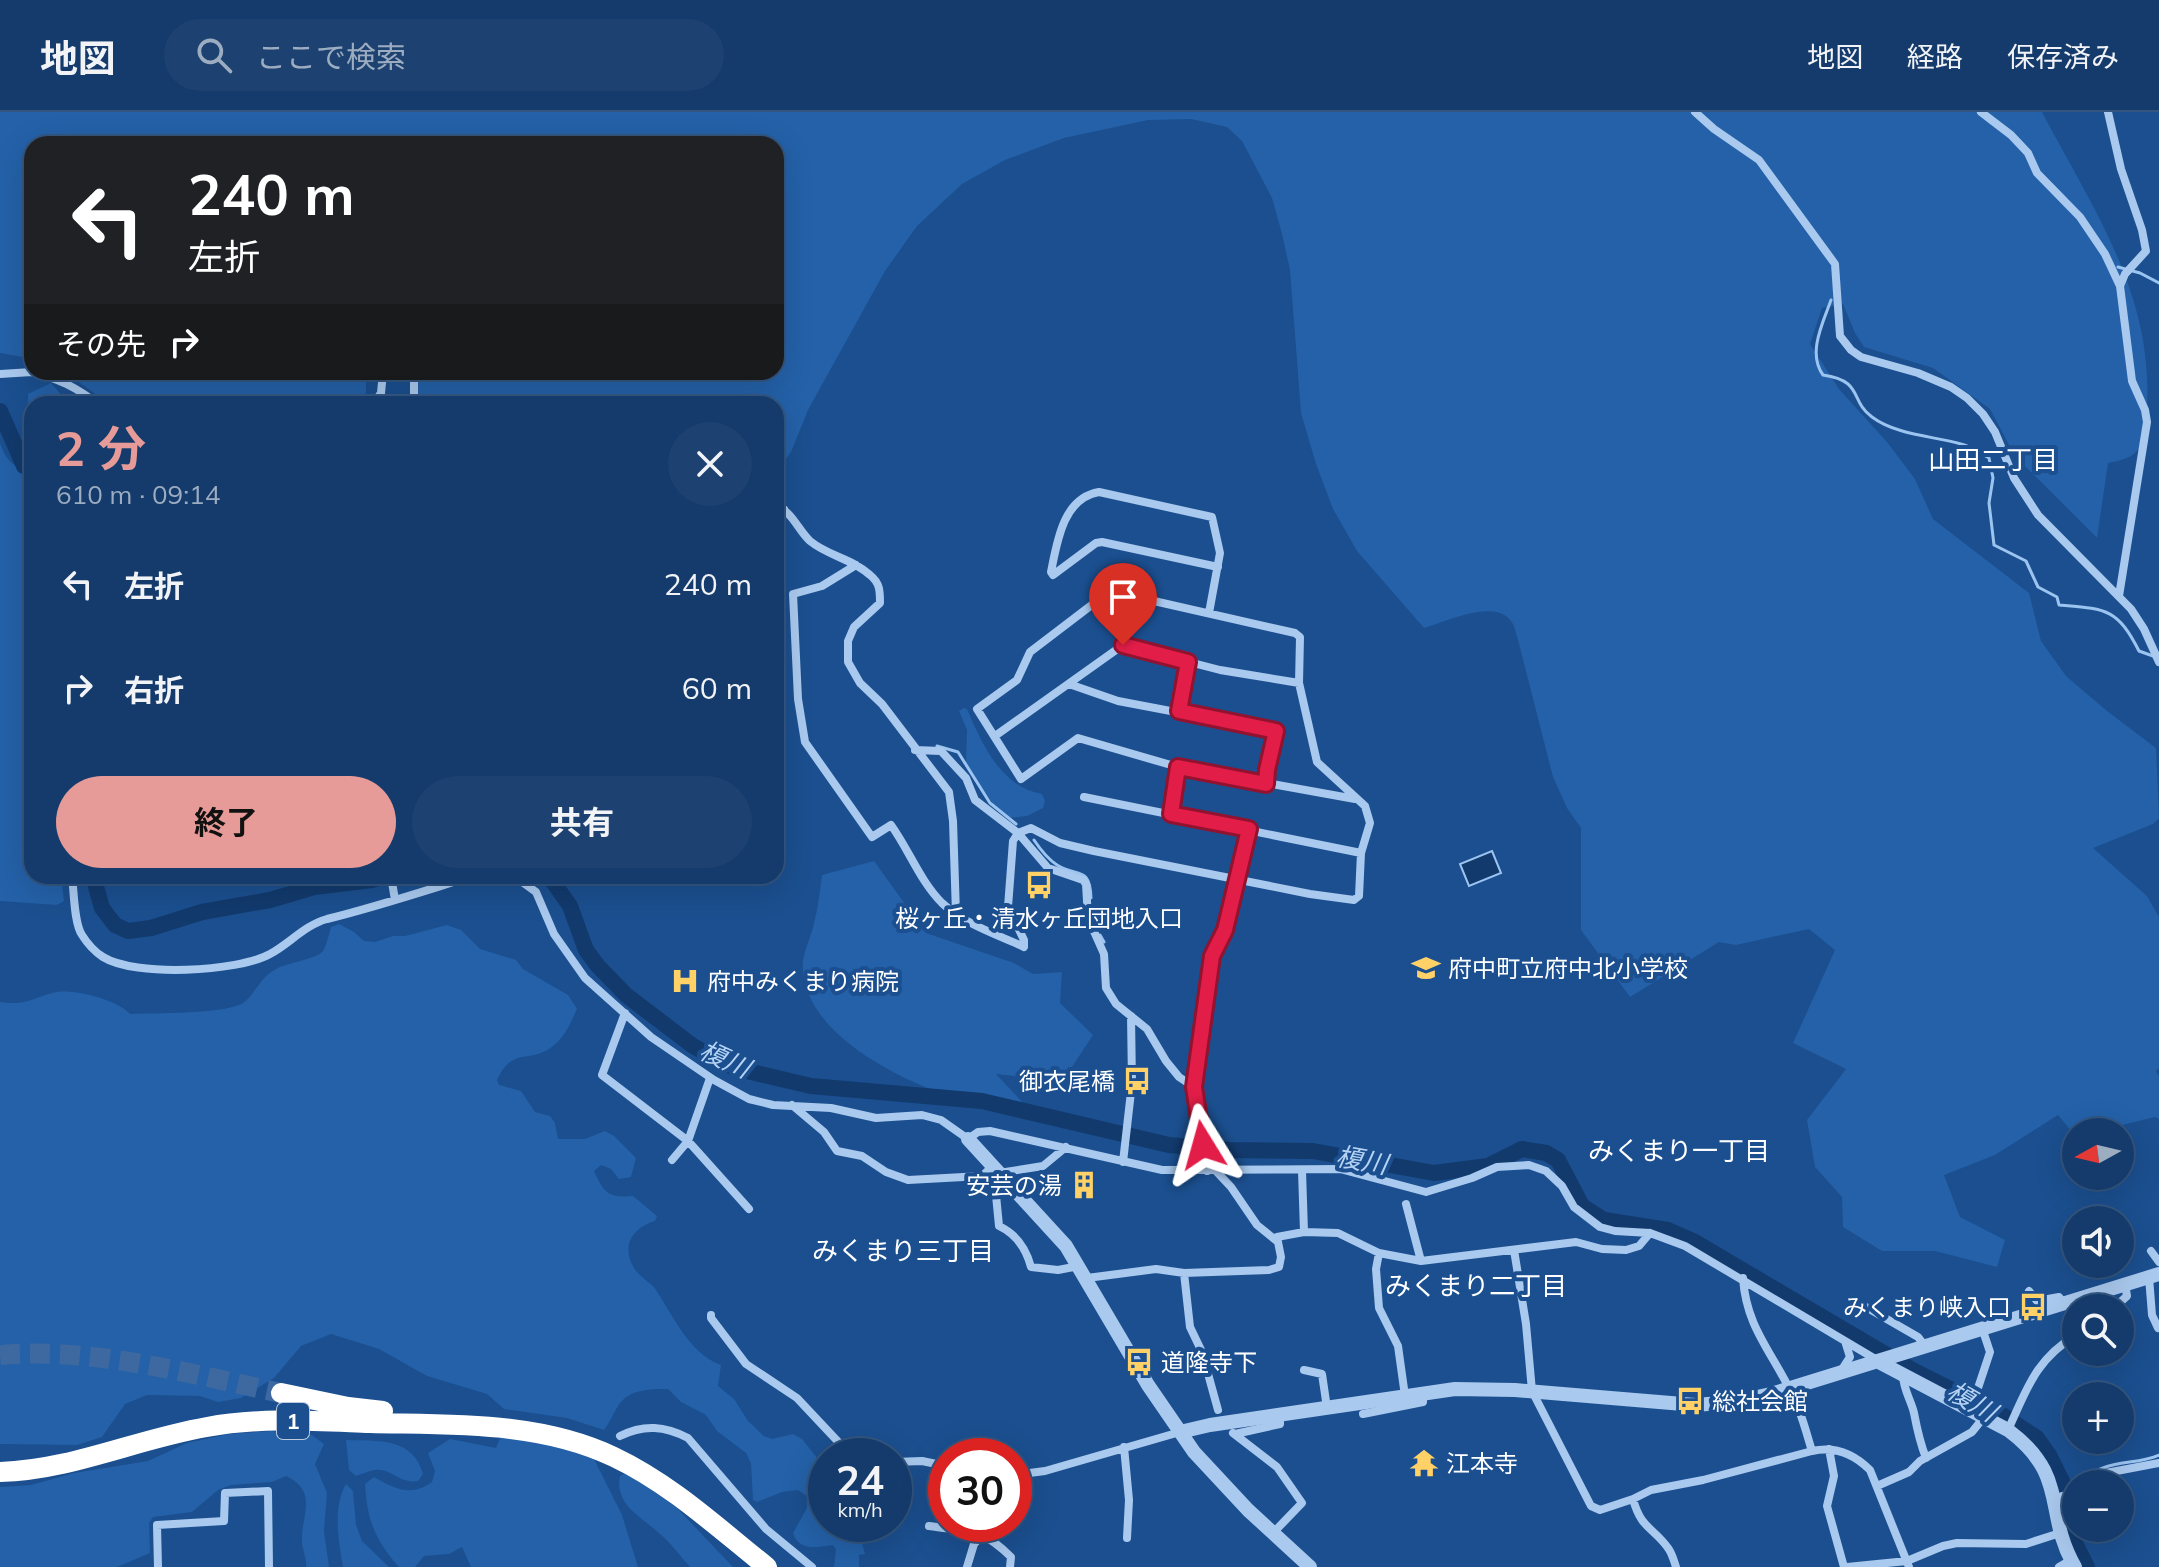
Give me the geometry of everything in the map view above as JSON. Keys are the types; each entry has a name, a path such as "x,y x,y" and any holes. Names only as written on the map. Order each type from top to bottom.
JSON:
{"highway":[{"name":"1","path":"281,1393 369,1410 486,1420"},
{"name":"1","path":"0,1472 71,1462 190,1430 233,1423 531,1419 575,1428 678,1481 785,1567"},
{"name":"1","path":"638,1462 767,1567"}],"street":[{"path":"1695,112 1759,160 1835,264 1840,336 1851,350 1861,357 1918,373 1951,387 1983,414 1995,432 2026,499 2119,596 2144,629 2159,662"},
{"path":"1981,112 2028,153 2037,173 2080,217 2105,254 2120,286 2132,381 2147,422 2119,596"},
{"path":"2108,112 2121,169 2146,251 2125,274 2120,286"},
{"path":"0,374 24,372"},
{"path":"62,380 88,396"},
{"path":"1209,613 1218,567 1220,553 1212,517 1099,492 1078,500 1060,530 1051,572 1053,575 1096,543 1102,542 1218,567"},
{"path":"784,512 812,543 856,565 871,575 880,587 880,603 854,627 848,641 850,668 860,683 882,704 949,792 956,914"},
{"path":"856,565 822,586 793,594 798,699 805,742 872,837 891,825 928,886 943,904 956,914 1024,947 1024,940 1008,907 1013,841 1018,833 1031,828 1060,843 1310,894 1354,900 1359,896 1361,853 1370,823 1365,806 1355,799 1178,767 1078,738 1021,779 977,709 1017,680 1030,652 1110,591 1295,633 1300,637 1299,683 1317,762 1352,792 1355,799"},
{"path":"995,736 1123,645 1133,597"},
{"path":"1123,645 1188,662 1299,683"},
{"path":"1179,711 1188,662"},
{"path":"1069,684 1118,701 1276,731 1266,784"},
{"path":"915,750 941,751 966,778 975,800 1018,833 1048,868 1083,880 1086,884 1088,918 1104,954 1106,988 1116,1004 1147,1029 1179,1077 1194,1087"},
{"path":"1171,814 1178,767"},
{"path":"1084,797 1361,853"},
{"path":"1249,829 1225,930 1212,956 1194,1087 1212,1171 1231,1187 1257,1225 1278,1242"},
{"path":"73,884 79,932 104,957 128,967 205,969 246,964 270,954 325,920 447,884"},
{"path":"392,884 395,900"},
{"path":"525,884 536,892 554,934 585,978 651,1037 710,1078 749,1099 773,1105 831,1108 876,1118 922,1115 941,1120 968,1139 1066,1246 1148,1385 1203,1463 1310,1567"},
{"path":"625,1013 602,1075 688,1141 749,1209"},
{"path":"1123,1162 1132,1083 1131,1016"},
{"path":"672,1160 688,1141 710,1078"},
{"path":"792,1105 824,1132 837,1151 862,1156 886,1172 908,1180 982,1176 1043,1166 1066,1147"},
{"path":"968,1139 978,1132 990,1131 1162,1170 1340,1169 1426,1192 1497,1167 1529,1165 1546,1171 1562,1186 1574,1207 1600,1227 1650,1233 1685,1246 1845,1341 1886,1358 1903,1375 2008,1430 2026,1444 2040,1461 2055,1498 2068,1565"},
{"path":"1302,1171 1304,1232"},
{"path":"997,1173 995,1185 999,1226 1012,1232 1028,1256 1031,1267 1058,1270 1248,1272 1279,1267 1281,1257 1277,1237 1304,1232 1338,1233 1379,1253 1421,1261 1576,1242 1602,1249 1626,1250 1639,1246 1650,1233"},
{"path":"1406,1204 1421,1261"},
{"path":"1514,1250 1526,1324 1532,1391 1591,1506 1600,1510 1651,1490 1829,1449 1858,1458 1870,1470 1908,1564"},
{"path":"2151,1251 2159,1262"},
{"path":"1379,1253 1376,1269 1379,1308 1398,1346 1405,1396"},
{"path":"1184,1273 1190,1327 1202,1352 1218,1410"},
{"path":"2093,1294 2154,1276 2152,1315 2158,1328"},
{"path":"1743,1278 1744,1302 1758,1335 1789,1387 1812,1451"},
{"path":"2125,1284 2127,1294"},
{"path":"2029,1291 2037,1301 2059,1297 2062,1301"},
{"path":"1852,1299 1918,1337 1925,1346"},
{"path":"1032,1473 1180,1432 1423,1393 1470,1389 1532,1391 1695,1405 1733,1402 2062,1304"},
{"path":"711,1315 746,1364 797,1398 835,1438"},
{"path":"1976,1394 1990,1352 1982,1328"},
{"path":"1841,1372 1850,1357 1845,1341"},
{"path":"2008,1430 2032,1378 2051,1351 2062,1344"},
{"path":"1304,1370 1322,1374 1327,1408"},
{"path":"1903,1375 1914,1411 1917,1435 1926,1458"},
{"path":"1363,1414 1423,1402 1423,1393"},
{"path":"1273,1533 1302,1503 1277,1467 1234,1433 1280,1424 1280,1415"},
{"path":"1877,1486 1909,1472 1926,1458 1972,1432 1984,1417"},
{"path":"620,1436 657,1427 673,1430 688,1438 766,1529 812,1567"},
{"path":"1124,1447 1129,1500 1127,1538"},
{"path":"1829,1449 1834,1476 1827,1506 1846,1567 1908,1564 1943,1546 1957,1543 2026,1544 2060,1533"},
{"path":"2122,1470 2159,1463"},
{"path":"158,1567 157,1525 224,1521 225,1493 268,1491 269,1567"},
{"path":"2055,1498 2062,1496"},
{"path":"1633,1499 1637,1514 1647,1529 1670,1549 1676,1567"},
{"path":"967,1567 975,1542"},
{"path":"996,1542 1011,1557 1010,1567"}],"shaded area":[{"path":"0,112 2042,112 2116,253 2140,326 2146,366 2144,439 2130,457 2108,463 2097,538 2015,456 1990,409 1933,368 1864,347 1843,304 1822,308 1810,344 1839,389 1887,442 1915,479 1933,519 2029,593 2041,641 2066,676 2156,748 2159,818 2153,824 2093,848 2147,896 2159,917 2159,1068 2156,1071 2159,1077 2159,1119 2155,1117 2134,1122 2134,1118 2062,1120 2058,1115 1995,1155 1944,1175 1960,1217 2005,1240 1997,1267 1935,1251 1882,1251 1843,1227 1842,1197 1815,1167 1807,1120 1846,1069 1793,1043 1835,950 1809,929 1736,945 1719,942 1630,997 1581,930 1581,828 1567,808 1553,777 1512,623 1504,614 1482,612 1424,628 1357,551 1333,509 1301,413 1290,270 1282,234 1272,198 1242,141 1227,127 1191,119 1148,120 1064,138 1005,160 962,184 917,226 885,271 808,410 784,461 784,396 416,396 418,380 784,380 784,136 24,136 23,357 0,353"},
{"path":"76,380 366,380 366,393 361,396 98,396"},
{"path":"51,383 62,396 28,396"},
{"path":"0,443 12,463 24,469 24,884 62,884 64,901 57,905 0,901"},
{"path":"964,708 995,762 1015,783 1042,794 1045,801 1043,808 1027,816 1009,818 994,805 966,765 967,730 959,711"},
{"path":"1492,851 1501,873 1469,886 1460,864"},
{"path":"874,861 926,933 1014,963 1033,974 1062,972 1060,1003 1093,1035 1070,1070 1040,1079 996,1074 1038,1119 970,1103 913,1082 862,1054 822,1016 809,995 803,965 822,875"},
{"path":"339,924 364,941 375,942 447,925 461,930 480,949 516,960 523,969 568,995 577,1009 561,1038 545,1051 509,1063 497,1080 499,1085 521,1091 535,1112 550,1116 555,1123 558,1139 585,1139 605,1131 636,1158 631,1177 619,1179 611,1169 601,1165 594,1171 612,1195 633,1196 657,1216 655,1221 640,1228 631,1239 629,1252 634,1268 654,1287 691,1343 721,1365 718,1386 734,1399 748,1421 764,1436 772,1439 793,1434 808,1446 808,1542 862,1542 865,1554 859,1555 859,1567 834,1567 836,1549 833,1545 810,1547 796,1539 793,1533 807,1508 807,1496 798,1490 782,1492 757,1502 753,1500 751,1463 746,1453 717,1431 706,1415 681,1402 668,1389 647,1390 628,1396 618,1406 604,1430 567,1418 504,1409 487,1394 427,1376 379,1349 331,1334 301,1346 274,1378 241,1398 218,1402 200,1396 147,1395 125,1404 102,1437 77,1445 0,1444 0,1002 25,1002 65,992 106,1000 130,1014 234,1007 243,1003 271,972 320,954 331,927"},
{"path":"271,1431 312,1435 324,1444 315,1464 327,1493 324,1531 329,1567 306,1567 302,1541 305,1496 296,1482 286,1476 272,1482 231,1485 218,1490 192,1512 153,1517 149,1523 150,1553 117,1567 0,1567 0,1487 31,1485 74,1473 148,1461 187,1443 229,1434"},
{"path":"501,1435 524,1438 593,1457 622,1515 638,1567 471,1567 462,1547 449,1554 424,1556 415,1567 399,1567 374,1529 365,1484 374,1477 403,1490 424,1487 432,1482 435,1471 428,1453 450,1439 496,1448"},
{"path":"346,1440 382,1441 403,1447 418,1462 423,1474 418,1481 405,1480 381,1470 356,1476 349,1470"},
{"path":"627,1472 677,1508 733,1567 690,1567 668,1541 625,1503 619,1486 620,1476"},
{"path":"346,1484 353,1491 356,1525 362,1541 389,1567 343,1567 338,1514"}],"waterway":[{"path":"2118,267 2140,273 2159,283"},
{"path":"1831,300 1816,348 1818,366 1823,375 1850,386 1865,411 1882,423 1965,445 1989,458 1993,478 1989,503 1994,545 2026,561 2038,587 2057,597 2059,605 2108,613 2124,626 2139,651 2153,656"},
{"name":"榎川","path":"0,411 24,466"},
{"path":"937,746 958,752 990,803 1016,824"},
{"path":"1034,840 1057,865 1085,876 1091,898"},
{"name":"榎川","path":"95,884 102,908 115,925 128,931 151,928 202,912 270,900 314,887 339,884"},
{"name":"榎川","path":"555,884 570,906 586,950 626,995 693,1046 734,1068 811,1086 982,1101 1169,1145 1229,1150 1313,1151 1434,1173 1488,1166 1522,1149 1546,1153 1558,1160 1582,1206 1604,1220 1668,1230 1693,1241 1914,1371 2002,1415 2037,1438 2062,1481 2074,1541 2087,1567"},
{"path":"1100,935 1104,942"},
{"path":"2099,1470 2159,1455"}],"tunnel":[{"path":"0,1355 106,1358 281,1393"}],"place":[{"name":"桜ヶ丘・清水ヶ丘団地入口","path":"1039,885"},
{"name":"府中町立府中北小学校","path":"1426,968"},
{"name":"府中みくまり病院","path":"685,981"},
{"name":"御衣尾橋","path":"1137,1081"},
{"name":"安芸の湯","path":"1084,1185"},
{"name":"みくまり峡入口","path":"2033,1307"},
{"name":"道隆寺下","path":"1139,1362"},
{"name":"総社会館","path":"1690,1401"},
{"name":"江本寺","path":"1424,1463"}],"district":[{"name":"山田二丁目","path":"1993,459"},
{"name":"みくまり一丁目","path":"1679,1150"},
{"name":"みくまり三丁目","path":"903,1250"},
{"name":"みくまり二丁目","path":"1476,1285"}],"route":[{"path":"1123,645 1188,662 1179,711 1276,731 1266,784 1178,767 1171,814 1249,829 1225,930 1212,956 1194,1087 1203,1145"}]}
